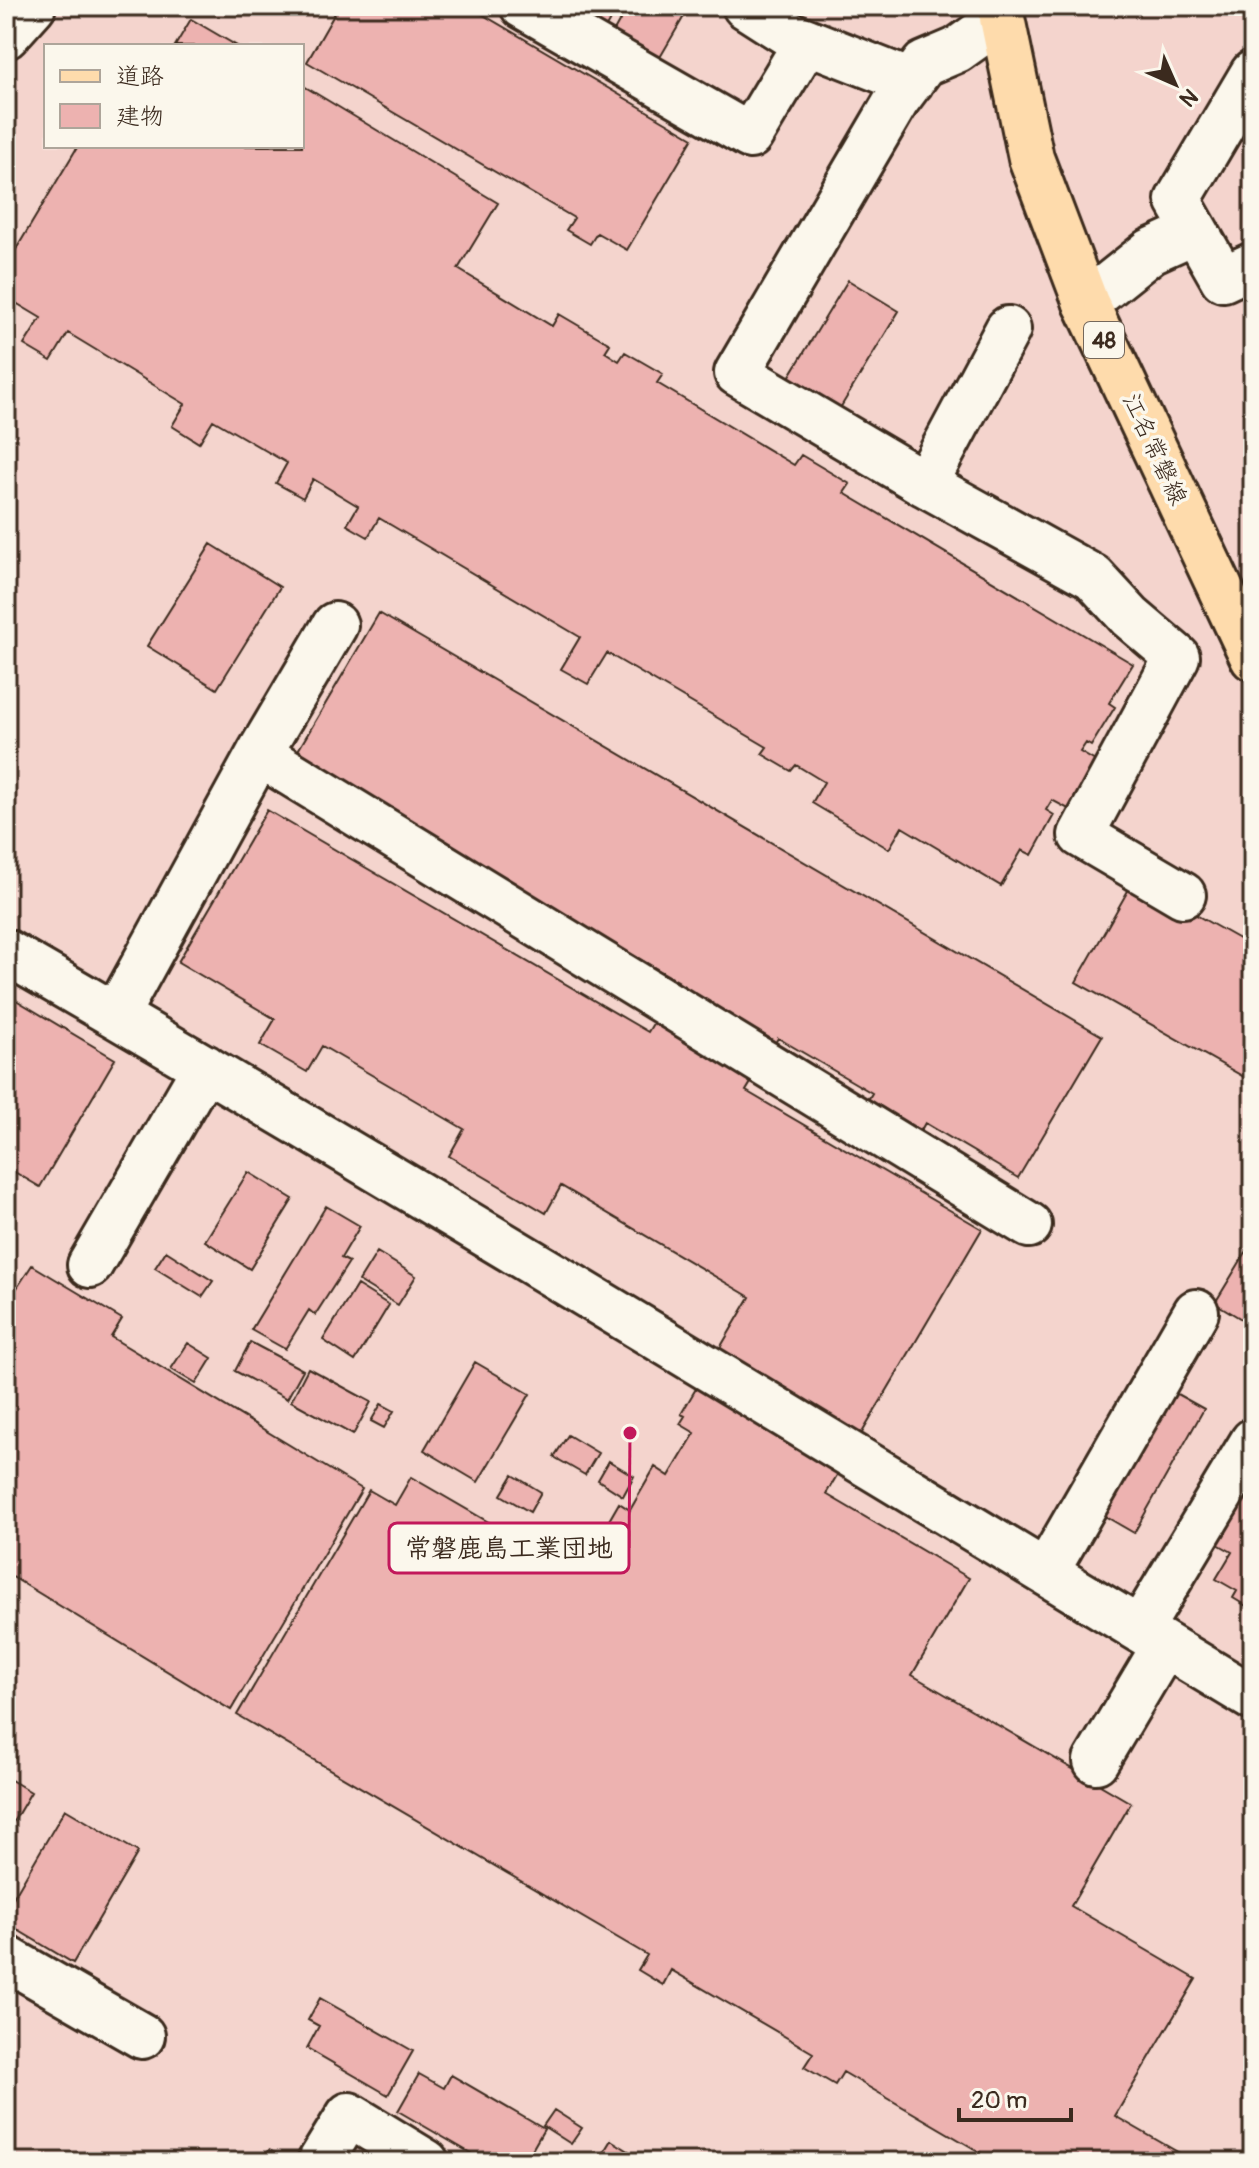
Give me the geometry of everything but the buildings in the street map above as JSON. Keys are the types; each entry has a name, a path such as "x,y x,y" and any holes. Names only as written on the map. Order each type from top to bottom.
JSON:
{"main road":[{"name":"江名常磐線","path":"1002,12 1031,158 1086,303 1253,658"}],"lane":[{"path":"523,6 750,136 807,41"},
{"path":"745,6 789,34 911,82"},
{"path":"1002,12 957,50 924,64 897,100 737,373 925,484 1093,577 1130,617 1177,657 1081,835 1183,895"},
{"path":"1246,102 1178,200 1223,279 1253,265"},
{"path":"1086,303 1151,251 1195,231"},
{"path":"925,484 1008,329"},
{"path":"116,1015 259,754 335,625"},
{"path":"259,754 1029,1225"},
{"path":"6,952 205,1067 1253,1698"},
{"path":"90,1265 205,1067"},
{"path":"1046,1572 1196,1312"},
{"path":"1096,1761 1152,1637 1253,1441"},
{"path":"6,1958 142,2036"},
{"path":"320,2162 349,2115 426,2162"}],"shaded area":[{"path":"6,6 1253,6 1253,681 1244,685 1253,705 1253,2162 6,2162"}],"place":[{"name":"常磐鹿島工業団地","path":"630,1433"}]}
